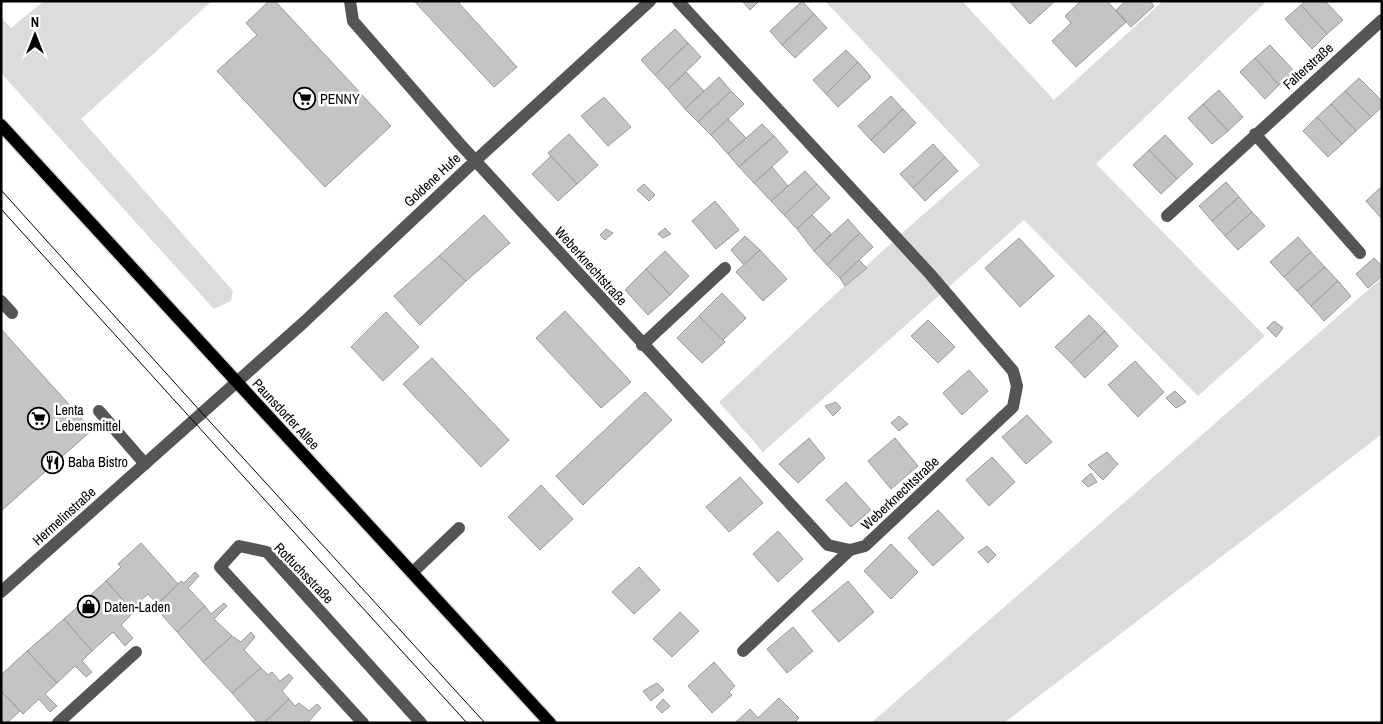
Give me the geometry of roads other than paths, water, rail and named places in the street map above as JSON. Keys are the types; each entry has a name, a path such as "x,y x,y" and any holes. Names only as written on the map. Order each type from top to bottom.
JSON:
{"main road":[{"name":"Paunsdorfer Allee","path":"1,125 550,723"}],"street":[{"name":"Weberknechtstraße","path":"350,1 353,21 475,161 642,345 828,545 850,550 865,546 1013,407 1017,386 1013,371 930,274 678,1"},
{"name":"Goldene Hufe","path":"235,382 303,323 475,161 650,1"},
{"name":"Falterstraße","path":"1167,216 1382,20"},
{"path":"1255,134 1360,253"},
{"path":"642,345 725,268"},
{"path":"1,301 12,313"},
{"name":"Hermelinstraße","path":"1,592 235,382"},
{"path":"99,411 145,464"},
{"path":"413,572 459,528"},
{"name":"Rotfuchsstraße","path":"362,723 220,567 239,546 267,552 421,723"},
{"path":"743,651 850,550"},
{"path":"58,723 136,652"}],"tram line":[{"path":"1,190 485,723"},
{"path":"1,209 467,723"}],"place":[{"name":"PENNY","path":"304,99"},
{"name":"Lenta Lebensmittel","path":"39,418"},
{"name":"Baba Bistro","path":"52,462"},
{"name":"Daten-Laden","path":"88,607"}]}
